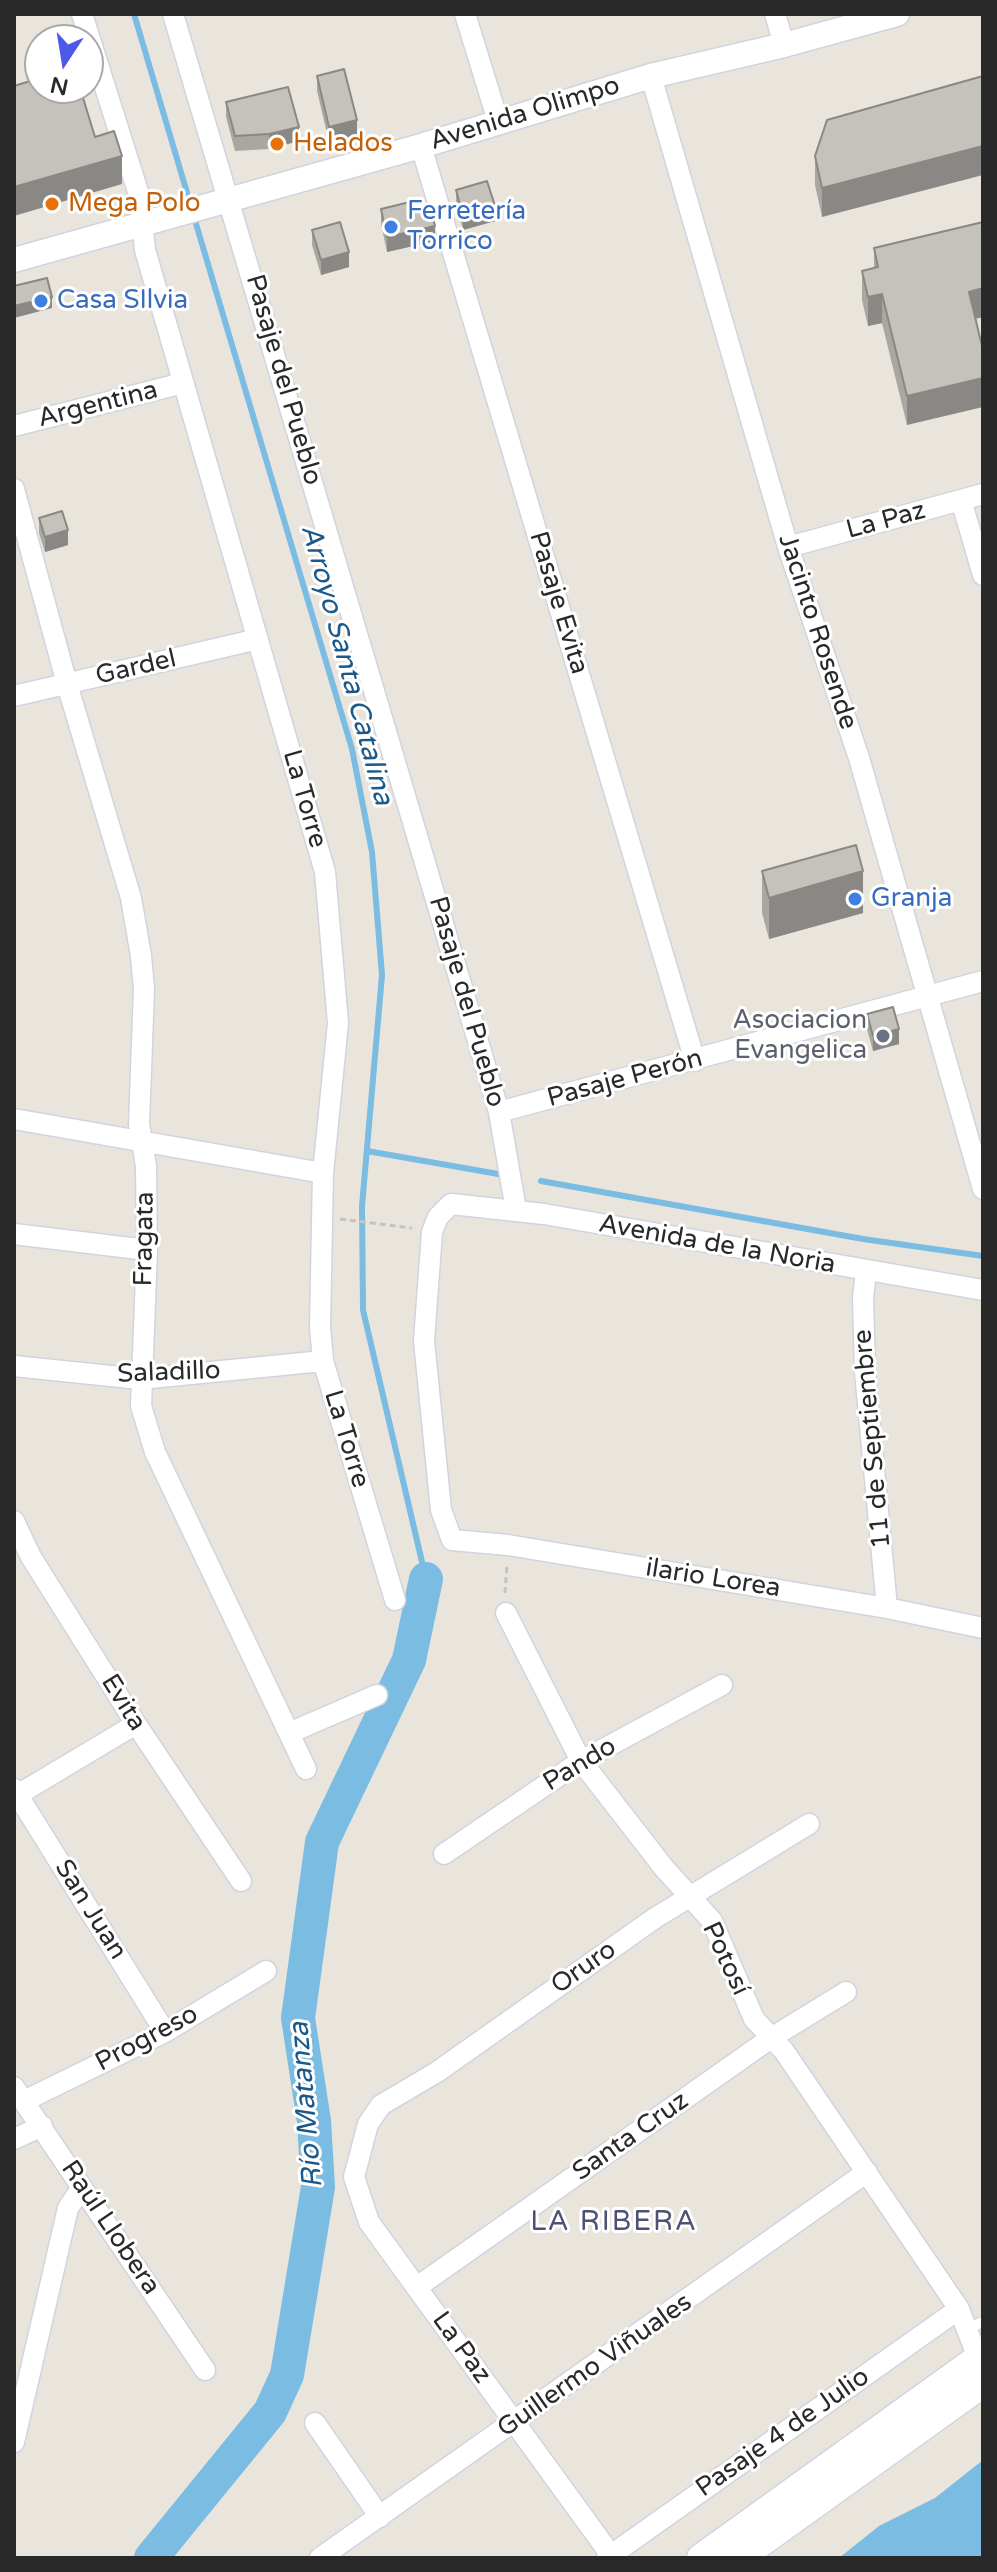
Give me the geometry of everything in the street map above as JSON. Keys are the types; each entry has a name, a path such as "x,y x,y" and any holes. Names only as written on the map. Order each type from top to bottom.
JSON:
{"main road":[{"path":"701,2558 981,2365"},
{"path":"739,2558 981,2365"}],"street":[{"name":"La Torre","path":"82,14 149,223 145,250 325,872 338,1023 323,1173 320,1327 323,1361 395,1600"},
{"name":"Pasaje del Pueblo","path":"173,14 219,202 499,1112 516,1210"},
{"path":"465,14 498,121"},
{"path":"775,14 784,45"},
{"name":"Avenida Olimpo","path":"14,260 421,146 651,76 784,45 897,14"},
{"name":"Jacinto Rosende","path":"651,76 788,547 859,758 983,1189"},
{"name":"Pasaje Evita","path":"421,146 695,1061"},
{"name":"Argentina","path":"14,426 183,383"},
{"name":"Fragata","path":"14,489 67,684 131,898 141,956 141,1141 146,1166 147,1250 141,1406 155,1452 306,1769"},
{"name":"La Paz","path":"788,547 983,494"},
{"path":"961,500 983,575"},
{"name":"Gardel","path":"14,696 258,639"},
{"name":"Pasaje Perón","path":"499,1112 983,981"},
{"path":"14,1119 323,1173"},
{"name":"Avenida de la Noria","path":"432,1232 438,1217 451,1204 516,1210 983,1290"},
{"name":"ilario Lorea","path":"432,1232 424,1341 446,1532 452,1540 508,1545 887,1608 983,1628"},
{"path":"14,1234 147,1250"},
{"name":"11 de Septiembre","path":"866,1271 863,1298 865,1372 887,1608"},
{"name":"Saladillo","path":"14,1366 140,1379 323,1361"},
{"name":"Evita","path":"14,1521 31,1557 136,1724 241,1881"},
{"name":"Potosí","path":"506,1613 581,1761 712,1921 754,2019 867,2172 959,2309 976,2325 981,2365"},
{"name":"Pando","path":"444,1854 581,1761 722,1685"},
{"path":"289,1733 377,1695"},
{"path":"15,1793 136,1724"},
{"name":"San Juan","path":"15,1793 165,2032"},
{"name":"Oruro","path":"368,2124 381,2105 437,2072 690,1896 809,1824"},
{"name":"Progreso","path":"19,2094 165,2032 266,1971"},
{"name":"Santa Cruz","path":"417,2287 771,2038 846,1992"},
{"name":"Raúl Llobera","path":"19,2094 205,2370"},
{"name":"La Paz","path":"368,2124 354,2177 356,2191 369,2222 610,2557"},
{"path":"14,2139 42,2126"},
{"name":"Guillermo Viñuales","path":"320,2558 516,2423 867,2172"},
{"path":"14,2442 68,2208 81,2189"},
{"name":"Pasaje 4 de Julio","path":"610,2557 959,2309"},
{"path":"315,2423 380,2517"}],"path":[{"path":"343,1220 432,1232"},
{"path":"506,1613 507,1563"}],"water":[{"path":"983,2460 983,2558 839,2558 879,2526 935,2498"}],"building":[{"path":"344,69 357,120 329,127 317,76"},
{"path":"983,76 983,146 822,188 815,156 827,120"},
{"path":"24,83 24,104 85,104 95,137 114,131 122,156 14,187 14,86"},
{"path":"288,87 299,127 269,134 235,136 226,102"},
{"path":"487,181 495,206 463,215 456,190"},
{"path":"414,201 431,210 435,226 387,237 381,209"},
{"path":"340,222 349,252 321,260 312,230"},
{"path":"983,222 983,288 969,292 983,350 983,378 907,396 882,294 868,297 862,271 878,267 874,248"},
{"path":"47,278 52,297 14,306 14,286"},
{"path":"62,511 68,530 45,537 39,518"},
{"path":"856,845 863,871 769,898 762,871"},
{"path":"893,1007 899,1029 873,1036 867,1014"}],"waterway":[{"name":"Arroyo Santa Catalina","path":"134,14 191,206"},
{"name":"Arroyo Santa Catalina","path":"194,217 352,749 372,852 382,975 362,1206 363,1310 426,1579"},
{"path":"367,1151 504,1175"},
{"path":"541,1181 863,1239 983,1256"},
{"name":"Río Matanza","path":"151,2558 270,2412 287,2375 318,2187 314,2121 298,2018 322,1842 409,1660 426,1579"}],"place":[{"name":"Helados","path":"277,144"},
{"name":"Mega Polo","path":"52,204"},
{"name":"Ferretería Torrico","path":"391,227"},
{"name":"Casa SIlvia","path":"41,301"},
{"name":"Granja","path":"855,899"},
{"name":"Asociacion Evangelica","path":"883,1036"}],"district":[{"name":"LA RIBERA","path":"614,2223"}]}
